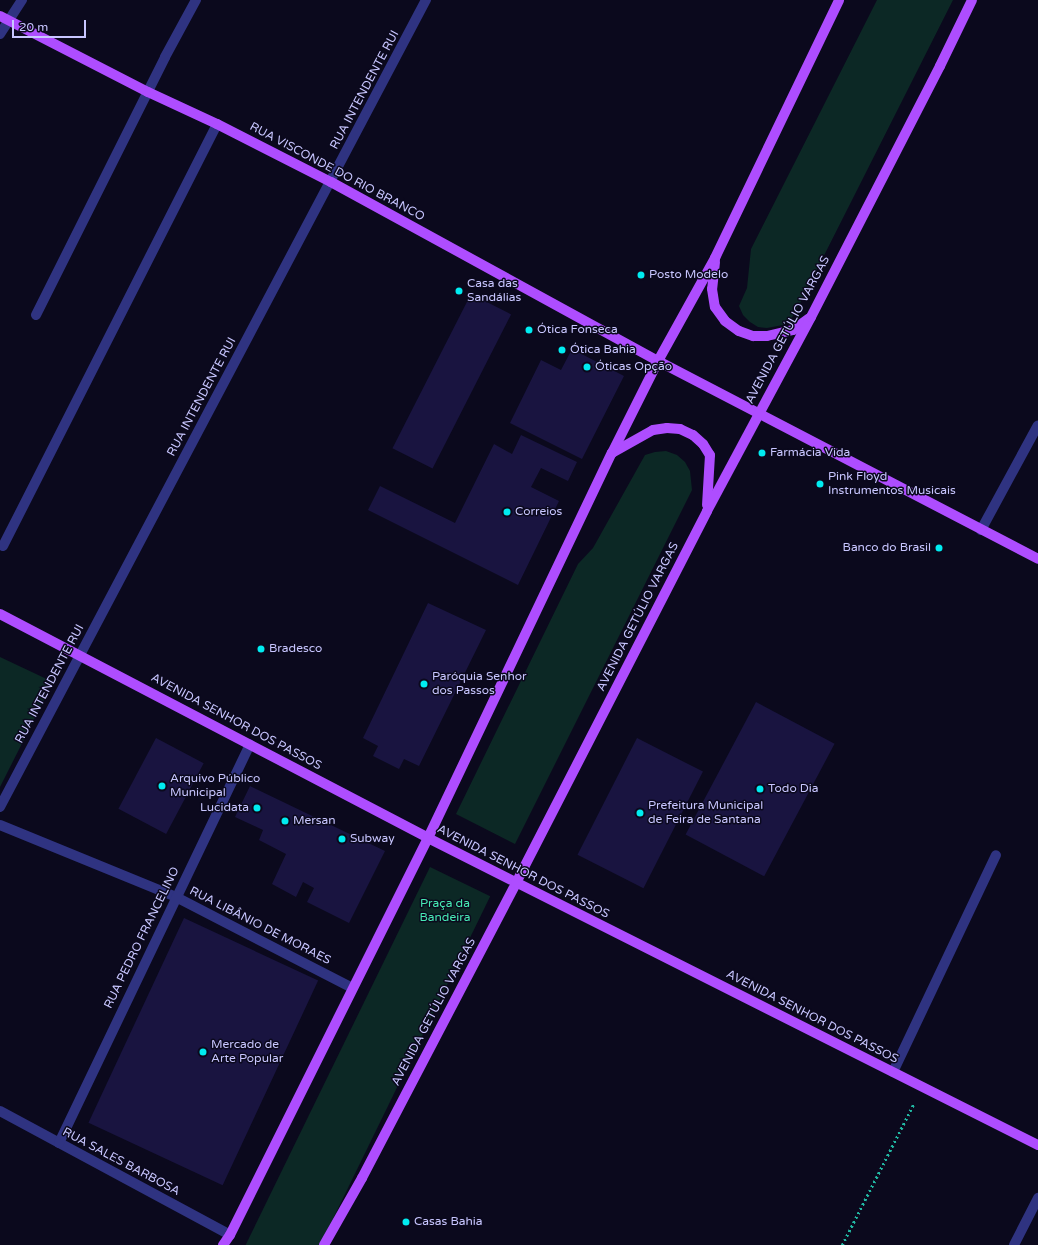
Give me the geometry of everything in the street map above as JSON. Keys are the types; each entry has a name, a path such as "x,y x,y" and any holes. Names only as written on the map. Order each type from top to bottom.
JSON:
{"main road":[{"path":"223,1245 230,1235 428,838 612,453 658,361 715,258 839,0"},
{"name":"AVENIDA GETÚLIO VARGAS","path":"324,1245 362,1178 516,883 707,511 811,317 972,0"},
{"name":"RUA VISCONDE DO RIO BRANCO","path":"4,18 148,92 217,124 331,182 658,361 1038,559"},
{"path":"715,258 712,290 716,307 725,321 739,331 753,336 767,336 793,330 811,317"},
{"path":"612,453 653,430 667,428 680,429 693,435 703,444 710,455 710,482 707,511"},
{"name":"AVENIDA SENHOR DOS PASSOS","path":"0,614 428,838 1038,1145"}],"street":[{"path":"0,34 4,18 22,0"},
{"path":"36,315 196,0"},
{"name":"RUA INTENDENTE RUI","path":"0,807 426,0"},
{"path":"3,546 217,124"},
{"path":"982,530 1038,425"},
{"name":"RUA PEDRO FRANCELINO","path":"59,1143 250,744"},
{"name":"RUA LIBÂNIO DE MORAES","path":"0,825 176,897 352,988"},
{"path":"893,1072 996,855"},
{"name":"RUA SALES BARBOSA","path":"0,1112 230,1235"},
{"path":"1014,1245 1038,1198"}],"path":[{"path":"842,1245 922,1087"}],"green space":[{"path":"877,0 953,0 795,313 790,320 783,325 767,328 758,327 743,315 739,306 747,288 751,249"},
{"path":"666,451 677,455 685,462 690,471 692,490 515,844 456,814 578,564 593,548 645,455"},
{"path":"0,657 53,682 0,787"},
{"name":"Praça da Bandeira","path":"430,867 490,896 320,1245 246,1245"}],"building":[{"path":"471,294 511,314 433,469 392,448"},
{"path":"572,349 624,376 582,459 510,423 541,360 561,370"},
{"path":"521,435 577,462 568,481 541,468 531,487 559,501 518,585 368,510 380,486 455,523 494,444 512,454"},
{"name":"Paróquia Senhor dos Passos","path":"428,603 486,630 419,766 404,759 399,769 373,756 378,746 363,738"},
{"name":"Todo Dia","path":"756,702 835,744 764,876 686,834"},
{"name":"Arquivo Público Municipal","path":"156,738 204,763 166,834 118,809"},
{"name":"Prefeitura Municipal de Feira de Santana","path":"637,738 703,772 643,888 578,855"},
{"path":"250,786 385,851 349,923 307,902 314,888 303,882 296,897 272,884 286,854 259,840 263,830 235,817"},
{"name":"Mercado de Arte Popular","path":"184,918 318,981 223,1185 88,1123"}],"place":[{"name":"Posto Modelo","path":"641,275"},
{"name":"Casa das Sandálias","path":"459,291"},
{"name":"Ótica Fonseca","path":"529,330"},
{"name":"Ótica Bahia","path":"562,350"},
{"name":"Óticas Opção","path":"587,367"},
{"name":"Farmácia Vida","path":"762,453"},
{"name":"Pink Floyd Instrumentos Musicais","path":"820,484"},
{"name":"Correios","path":"507,512"},
{"name":"Banco do Brasil","path":"939,548"},
{"name":"Bradesco","path":"261,649"},
{"name":"Paróquia Senhor dos Passos","path":"424,684"},
{"name":"Arquivo Público Municipal","path":"162,786"},
{"name":"Todo Dia","path":"760,789"},
{"name":"Lucidata","path":"257,808"},
{"name":"Prefeitura Municipal de Feira de Santana","path":"640,813"},
{"name":"Mersan","path":"285,821"},
{"name":"Subway","path":"342,839"},
{"name":"Mercado de Arte Popular","path":"203,1052"},
{"name":"Casas Bahia","path":"406,1222"}]}
